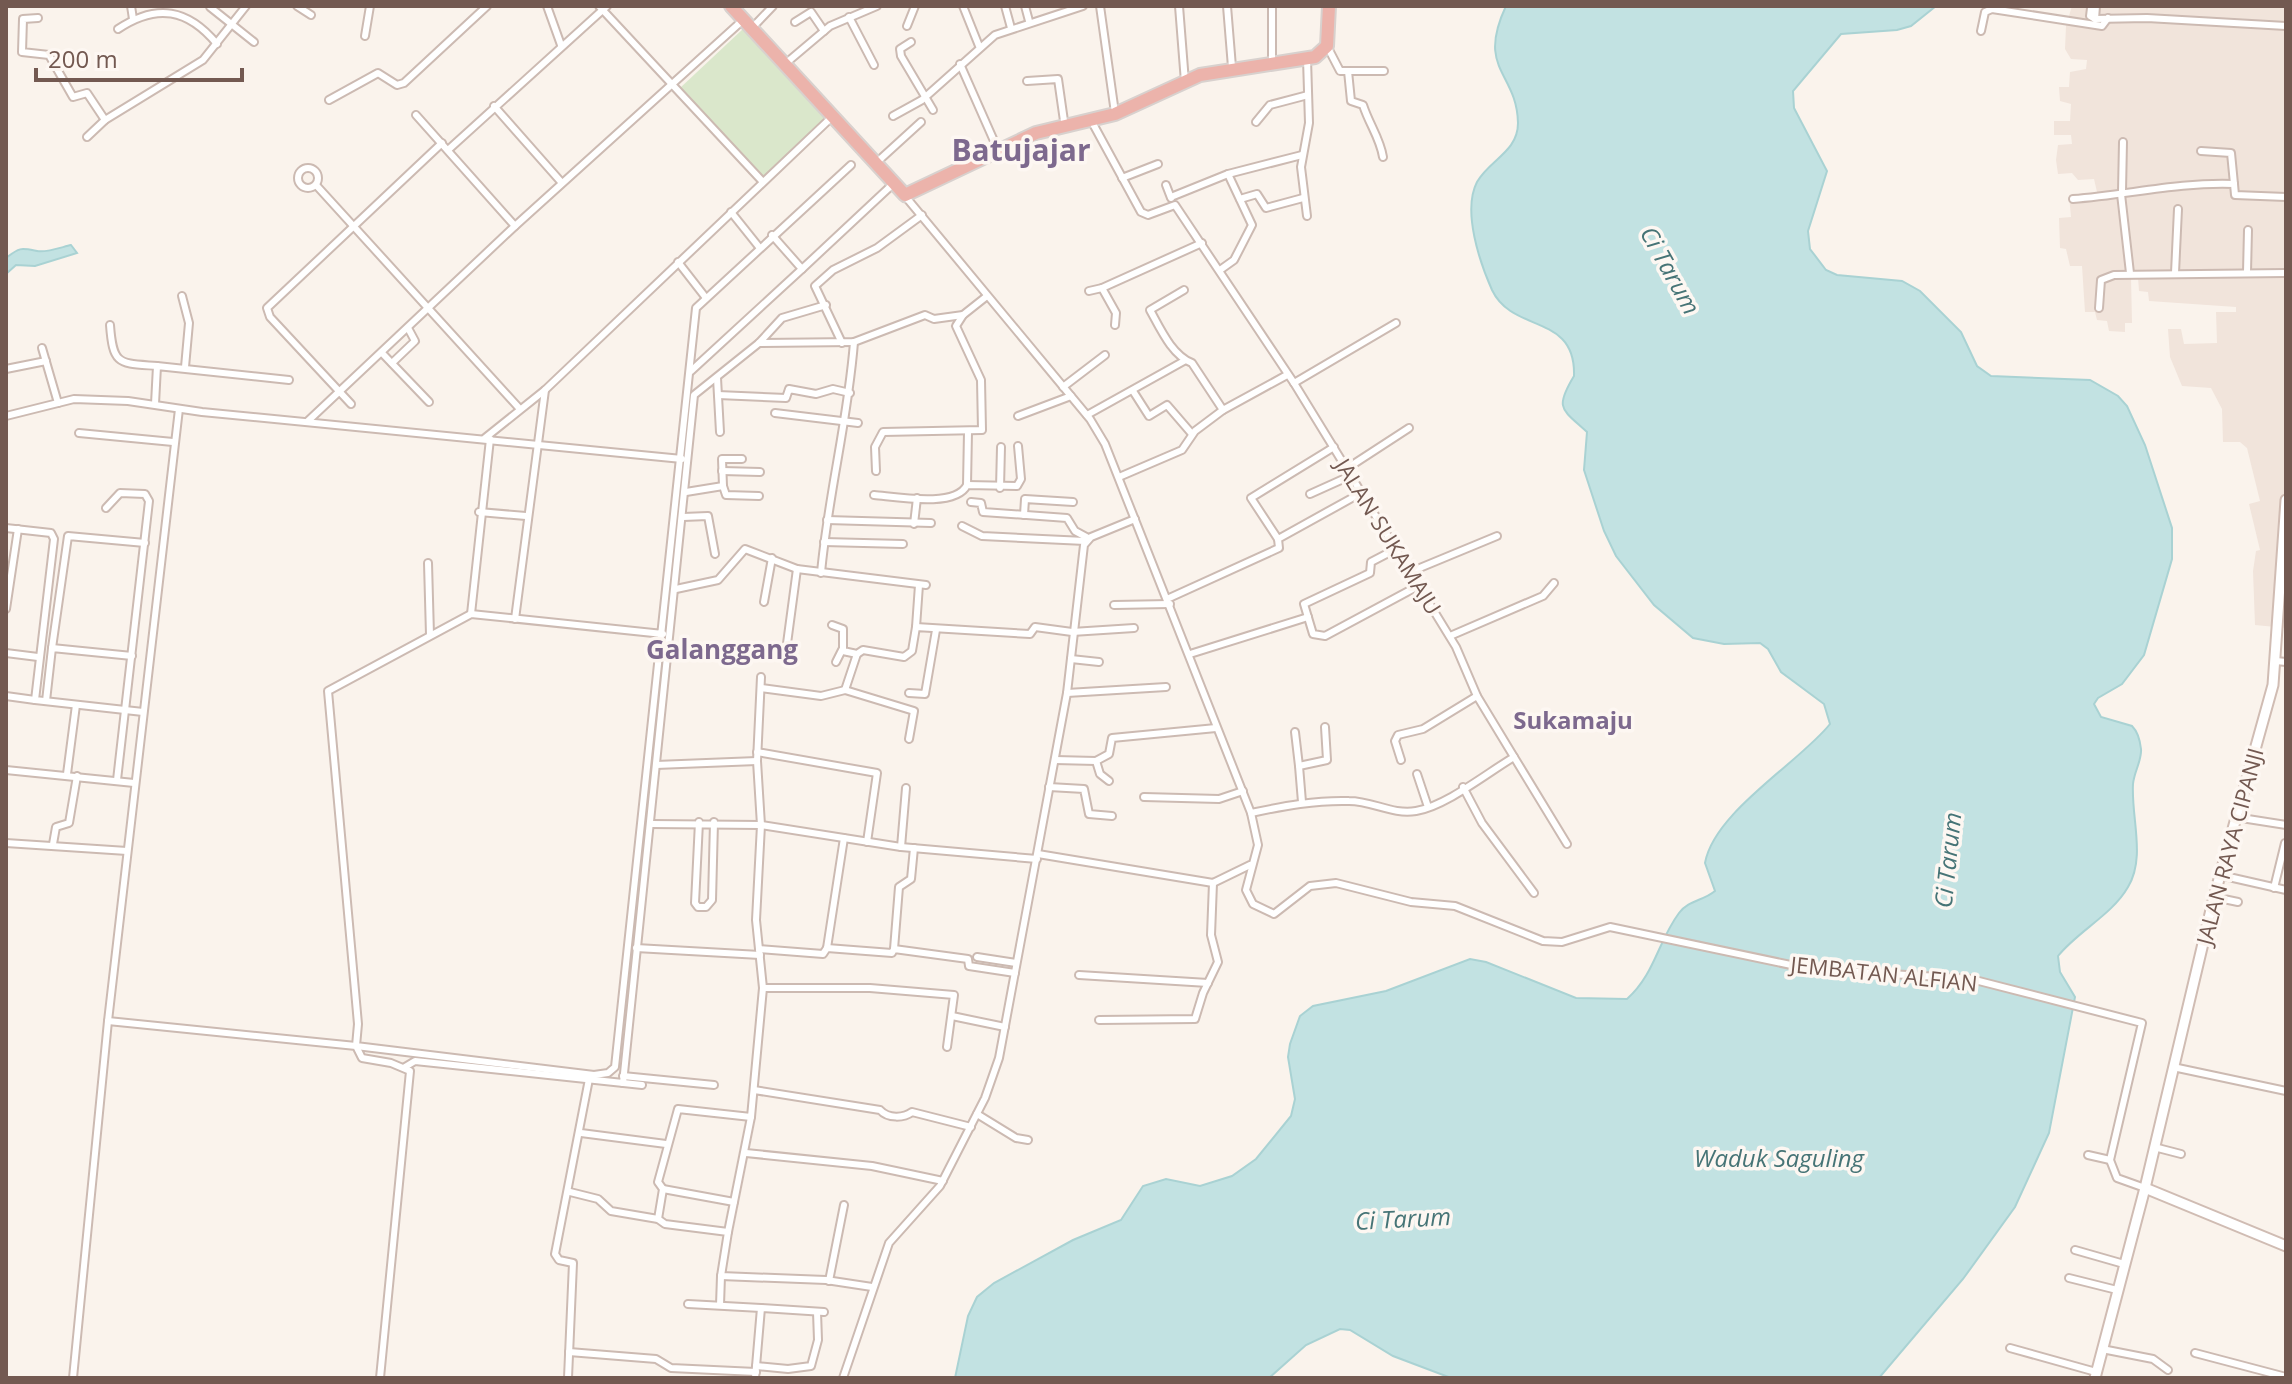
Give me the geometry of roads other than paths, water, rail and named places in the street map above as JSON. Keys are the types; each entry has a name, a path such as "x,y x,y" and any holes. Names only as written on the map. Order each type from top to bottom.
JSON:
{"highway":[{"path":"731,6 905,195 1046,130 1092,122 1185,82 1232,67 1307,59 1327,46 1329,6"}],"main road":[{"name":"JALAN RAYA CIPANJI","path":"2096,1375 2145,1188 2214,897 2281,661 2286,500"},
{"path":"2145,1188 2286,1246"}],"street":[{"path":"131,6 133,19"},
{"path":"87,137 105,120 184,73 217,44 246,6"},
{"path":"297,6 311,15"},
{"path":"365,36 370,6"},
{"path":"329,100 375,74 381,74 397,85 404,83 487,6"},
{"path":"547,6 561,45"},
{"path":"308,421 562,183 673,85 773,6"},
{"path":"785,64 824,31 877,6"},
{"path":"907,26 915,6"},
{"path":"963,6 979,46"},
{"path":"1005,6 1011,28"},
{"path":"1025,6 1029,21"},
{"path":"893,116 924,97 979,46 1029,21 1083,6"},
{"path":"1100,6 1115,114"},
{"path":"1179,6 1185,82"},
{"path":"1227,6 1232,67"},
{"path":"1272,6 1272,63"},
{"path":"210,7 254,42"},
{"path":"448,150 603,7 763,182"},
{"path":"2093,7 2090,16 2095,19 2286,26"},
{"path":"1981,31 1985,12 1990,9 2102,26 2108,18"},
{"path":"118,29 133,19 162,12 191,18 217,44"},
{"path":"795,22 811,12 824,31"},
{"path":"849,17 874,65"},
{"path":"38,18 23,19 22,52 49,55 73,97 87,93 105,120"},
{"path":"911,42 900,53 933,110"},
{"path":"1327,46 1338,69 1384,71"},
{"path":"1307,59 1309,123 1302,155 1303,198 1307,216"},
{"path":"960,64 998,150"},
{"path":"1348,71 1351,101 1363,105 1370,127 1380,138 1383,157"},
{"path":"1027,81 1058,79 1065,128"},
{"path":"1256,122 1270,105 1308,95"},
{"path":"494,106 562,183"},
{"path":"416,115 515,226"},
{"path":"471,614 487,438 519,408 545,390 834,115"},
{"path":"876,163 921,122"},
{"path":"1092,122 1144,214 1175,205"},
{"path":"2123,142 2121,192 2130,273"},
{"path":"351,404 270,317 267,308 442,143"},
{"path":"2201,151 2231,153 2235,195 2286,197"},
{"path":"1171,197 1228,174 1302,155"},
{"path":"1122,178 1158,164"},
{"path":"108,1021 356,1046 594,1075 608,1073 615,1067 638,825 682,459 695,311 759,247 851,165"},
{"path":"1220,270 1234,260 1252,228 1228,174"},
{"path":"690,372 894,183"},
{"path":"2073,199 2169,185 2234,184"},
{"path":"316,185 519,408"},
{"name":"JALAN SUKAMAJU","path":"1166,185 1175,205 1294,383 1450,636 1477,696 1567,844"},
{"path":"1240,199 1257,194 1266,208 1303,198"},
{"path":"651,824 714,822 761,825 901,847 1038,857 1213,883 1250,865 1258,845 1251,813 1105,444 1087,415 905,195"},
{"path":"2175,273 2178,209"},
{"path":"731,212 759,247"},
{"path":"842,343 816,284 836,268 877,248 922,215"},
{"path":"2247,272 2248,230"},
{"path":"772,235 802,269"},
{"path":"1089,291 1202,243"},
{"path":"678,262 706,298"},
{"path":"2099,308 2101,279 2130,273 2286,273"},
{"path":"1102,288 1116,313 1115,325"},
{"path":"1184,290 1150,309 1162,333 1184,361 1192,363 1223,410"},
{"path":"182,296 189,323 185,367"},
{"path":"876,471 875,447 883,432 968,432 983,429 982,385 956,328 963,315 987,296"},
{"path":"623,1079 694,395 759,343 785,316 826,305"},
{"path":"759,343 854,342 925,315 934,319 963,315"},
{"path":"1294,383 1396,323"},
{"path":"110,325 112,350 123,364 185,367 289,380"},
{"path":"392,363 416,339 408,328"},
{"path":"821,573 827,520 850,393 854,342"},
{"path":"42,348 58,403"},
{"path":"382,353 429,402"},
{"path":"1063,387 1105,355"},
{"path":"6,369 46,361"},
{"path":"1087,415 1184,361"},
{"path":"155,404 157,366"},
{"path":"1119,477 1182,450 1188,445 1192,434 1223,410 1287,375"},
{"path":"717,378 720,432"},
{"path":"718,395 786,398 789,389 816,394 833,389 850,393"},
{"path":"515,619 526,516 545,390"},
{"path":"1133,391 1149,416 1167,405 1192,434"},
{"path":"1018,416 1071,396"},
{"path":"6,416 74,399 155,404 179,409 682,459"},
{"path":"73,1378 134,783 179,409"},
{"path":"775,413 858,423"},
{"path":"1310,494 1348,473 1409,428"},
{"path":"874,495 949,499 962,494 967,485 968,432"},
{"path":"79,433 173,442"},
{"path":"967,485 1000,488 1020,484 1018,446"},
{"path":"1000,488 1001,447"},
{"path":"1114,605 1168,601 1279,548 1278,539 1251,498 1334,447"},
{"path":"742,459 722,459 726,495 759,496"},
{"path":"722,471 760,472"},
{"path":"686,492 723,486"},
{"path":"106,508 120,493 147,496 145,543 117,780"},
{"path":"1278,539 1361,493"},
{"path":"914,524 917,498"},
{"path":"1024,515 1025,499 1073,502"},
{"path":"971,502 981,503 983,512 1067,518 1075,531 1087,540"},
{"path":"479,512 526,516"},
{"path":"683,517 708,516 715,554"},
{"path":"962,526 982,536 1087,540 1135,519"},
{"path":"827,520 931,523"},
{"path":"6,528 51,533 54,539 35,700"},
{"path":"6,609 18,529"},
{"path":"46,701 68,536 145,543"},
{"path":"1410,572 1497,536"},
{"path":"843,1378 889,1243 943,1181 977,1114 999,1058 1067,693 1072,632 1087,540"},
{"path":"824,542 903,544"},
{"path":"676,589 721,578 744,549 797,569 922,585 908,655 863,650 857,654 845,690"},
{"path":"1396,549 1371,562 1370,573 1305,603 1313,634 1325,636 1418,586"},
{"path":"764,602 772,558"},
{"path":"428,563 430,635"},
{"path":"786,651 797,569"},
{"path":"1450,636 1543,596 1554,583"},
{"path":"663,634 471,614 328,693 358,1024 356,1046 362,1058 405,1067 415,1061 589,1079 714,1085"},
{"path":"1190,654 1308,617"},
{"path":"832,625 843,628 842,650 836,662"},
{"path":"916,627 1030,634 1036,627 1072,632 1134,628"},
{"path":"909,693 925,694 936,630"},
{"path":"52,648 132,656"},
{"path":"842,650 857,654"},
{"path":"6,653 38,657"},
{"path":"1071,659 1099,662"},
{"path":"720,1305 728,1232 751,1117 763,988 756,920 761,825 757,752 761,677"},
{"path":"1067,693 1166,687"},
{"path":"761,688 821,696 845,690 914,711 909,739"},
{"path":"6,696 143,712"},
{"path":"1401,760 1395,741 1398,735 1423,729 1477,696"},
{"path":"67,774 76,705"},
{"path":"1299,766 1327,760 1325,727"},
{"path":"1055,760 1096,761 1109,754 1112,738 1216,728"},
{"path":"1295,732 1302,802"},
{"path":"757,752 877,773 867,842"},
{"path":"1251,813 1302,802 1351,801 1398,812 1428,807 1514,757"},
{"path":"656,765 757,761"},
{"path":"1096,761 1100,774 1109,781"},
{"path":"6,770 134,783"},
{"path":"1417,774 1428,807"},
{"path":"53,844 56,827 69,823 77,776"},
{"path":"1049,787 1084,789 1090,815 1112,816"},
{"path":"1463,787 1482,823 1534,893"},
{"path":"901,847 906,788"},
{"path":"1144,797 1219,799 1243,791"},
{"path":"2235,817 2286,825"},
{"path":"699,822 695,903 698,907 706,907 712,900 714,822"},
{"path":"636,948 823,954 827,948 844,838"},
{"path":"6,843 127,851"},
{"path":"2274,888 2285,843"},
{"path":"827,948 893,953 899,887 911,879 914,848"},
{"name":"JEMBATAN ALFIAN","path":"1250,865 1247,897 1258,909 1269,913 1284,909 1310,886 1336,883 1411,902 1455,906 1543,941 1568,941 1606,926 1810,969 1971,979 2142,1024 2110,1160"},
{"path":"2220,875 2286,890"},
{"path":"1099,1020 1193,1021 1218,962 1211,935 1213,883"},
{"path":"2214,897 2238,902"},
{"path":"894,949 968,959 971,967 1015,973"},
{"path":"977,957 1016,963"},
{"path":"1079,975 1208,983"},
{"path":"763,988 870,988 954,995 947,1047"},
{"path":"952,1016 1005,1027"},
{"path":"380,1378 411,1079 405,1067"},
{"path":"2173,1067 2286,1091"},
{"path":"568,1378 573,1263 559,1260 555,1254 570,1192 589,1079"},
{"path":"623,1079 642,1085"},
{"path":"754,1090 880,1110 885,1115 905,1117 912,1112 971,1127"},
{"path":"734,1202 663,1189 658,1182 666,1144 680,1107 751,1117"},
{"path":"977,1114 1016,1138 1028,1140"},
{"path":"581,1133 666,1144"},
{"path":"2154,1147 2181,1154"},
{"path":"746,1153 872,1166 943,1181"},
{"path":"2088,1155 2110,1160 2117,1178 2145,1188"},
{"path":"658,1219 663,1189"},
{"path":"570,1192 598,1199 611,1211 658,1219 665,1224 728,1232"},
{"path":"829,1281 844,1205"},
{"path":"2075,1250 2124,1264"},
{"path":"721,1276 829,1281 872,1287"},
{"path":"2069,1278 2117,1290"},
{"path":"569,1352 656,1359 671,1368 756,1372 811,1366 821,1312 688,1304"},
{"path":"756,1372 761,1308"},
{"path":"2010,1348 2096,1375"},
{"path":"2102,1349 2150,1358 2168,1370"},
{"path":"2195,1353 2286,1377"}],"water":[{"name":"Waduk Saguling","path":"1506,6 1936,6 1911,26 1841,34 1793,91 1794,108 1827,171 1808,231 1810,249 1826,270 1837,275 1902,281 1920,291 1961,332 1977,366 1991,376 2090,380 2118,396 2127,406 2145,445 2172,528 2172,559 2144,655 2122,684 2098,698 2094,704 2101,717 2132,726 2139,739 2141,753 2133,784 2136,863 2121,897 2058,956 2060,972 2075,997 2049,1133 2015,1207 1963,1279 1879,1378 1451,1378 1393,1356 1350,1330 1340,1329 1306,1345 1269,1378 955,1378 968,1316 977,1297 994,1283 1073,1240 1121,1220 1143,1186 1166,1179 1200,1186 1232,1176 1256,1159 1291,1116 1295,1099 1288,1057 1290,1044 1300,1016 1313,1006 1386,991 1470,959 1486,962 1576,998 1627,999 1644,979 1679,913 1687,905 1715,891 1705,863 1724,825 1830,724 1824,704 1781,672 1768,649 1760,643 1724,644 1693,638 1654,605 1616,556 1604,531 1584,470 1587,432 1564,408 1564,395 1574,376 1572,356 1565,342 1514,313 1502,304 1492,290 1474,237 1471,207 1477,182 1508,149 1517,133 1516,106 1496,58 1498,27"},
{"path":"71,245 77,253 35,266 16,265 6,274 6,258 18,250 45,251"}],"district":[{"name":"Batujajar","path":"1021,149"},
{"name":"Galanggang","path":"722,649"},
{"name":"Sukamaju","path":"1573,719"}],"water label":[{"name":"Ci Tarum","path":"1671,270"},
{"name":"Ci Tarum","path":"1947,860"},
{"name":"Ci Tarum","path":"1403,1218"}]}
